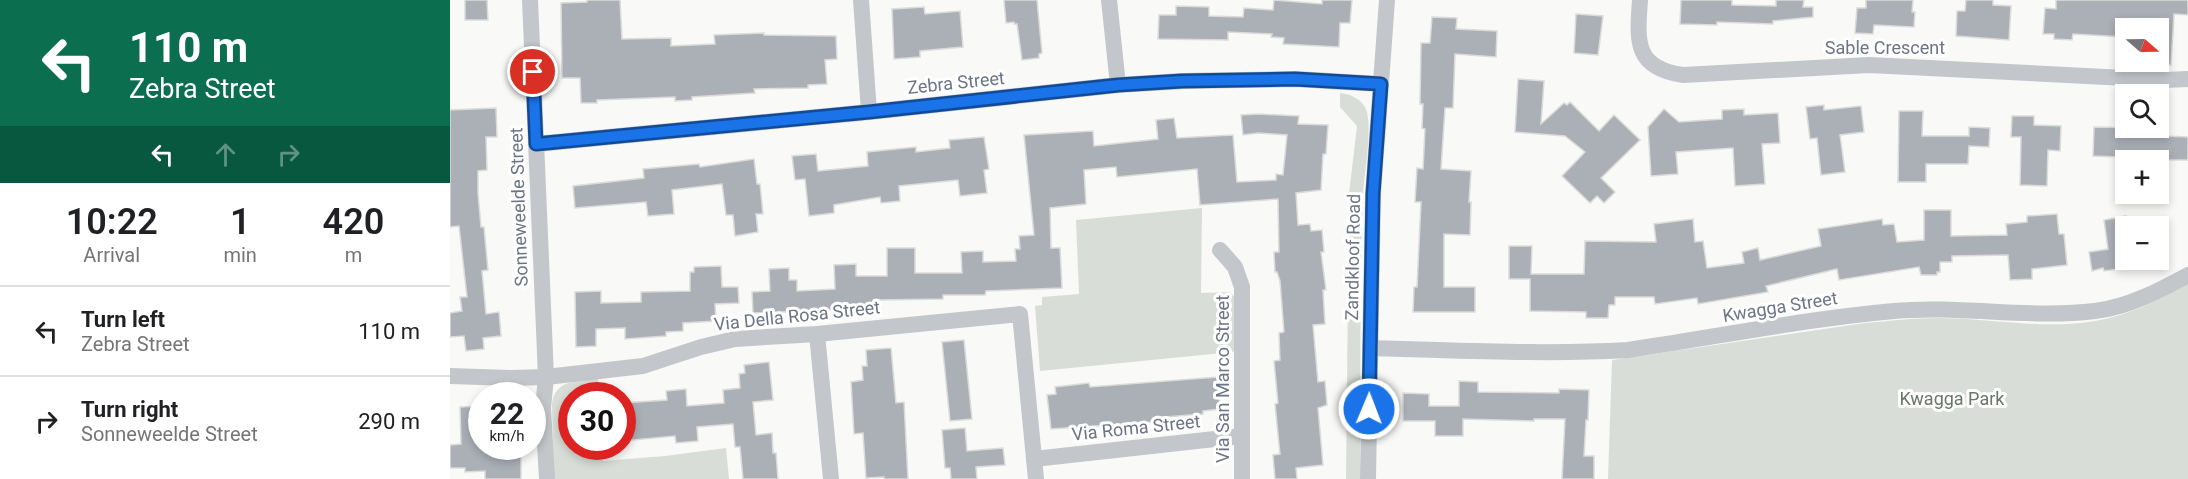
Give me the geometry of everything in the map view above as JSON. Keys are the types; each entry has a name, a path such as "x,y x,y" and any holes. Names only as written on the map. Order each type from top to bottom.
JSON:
{"street":[{"name":"Sonneweelde Street","path":"530,0 546,377 543,408 547,479"},
{"path":"861,0 869,112"},
{"path":"1109,0 1118,85"},
{"name":"Zandkloof Road","path":"1368,479 1373,194 1387,0"},
{"name":"Sable Crescent","path":"1640,0 1638,35 1642,50 1657,69 1666,73 1683,75 1869,65 2165,80 2188,79"},
{"name":"Zebra Street","path":"536,144 1118,85 1240,78 1381,84"},
{"name":"Via San Marco Street","path":"1220,250 1235,267 1242,286 1242,479"},
{"name":"Kwagga Street","path":"1371,348 1522,352 1628,350 1896,310 1962,310 2042,314 2096,311 2162,290 2188,276"},
{"name":"Via Della Rosa Street","path":"450,376 546,377 643,366 701,347 735,339 817,334 1020,314 1034,459"},
{"path":"817,334 831,479"},
{"name":"Via Roma Street","path":"1034,459 1242,436"},
{"path":"1034,459 1036,479"}],"green space":[{"path":"1340,93 1362,102 1366,109 1369,128 1362,231 1360,479 1346,479 1349,194 1357,126 1340,107"},
{"path":"1202,208 1201,293 1230,292 1237,300 1236,346 1233,352 1040,371 1035,306 1042,305 1042,297 1079,294 1076,220"},
{"name":"Kwagga Park","path":"2188,283 2188,479 1608,479 1612,360 1865,323 1902,320 1958,318 2056,324 2095,321 2143,306"},
{"path":"598,378 598,382 572,382"},
{"path":"558,390 558,460 636,460 726,448 729,479 554,479 552,404"}],"building":[{"path":"465,0 487,0 488,20 465,20"},
{"path":"587,0 620,0 622,39 671,38 671,46 715,44 714,35 764,33 764,35 836,36 837,59 825,60 827,84 808,85 808,88 754,89 755,93 692,97 692,100 675,101 675,97 597,100 597,103 581,103 580,78 562,78 561,3 587,2"},
{"path":"1004,0 1037,0 1042,53 1039,54 1039,58 1022,60 1017,24 1006,23"},
{"path":"1274,0 1322,4 1322,0 1352,0 1350,23 1340,23 1339,47 1283,44 1284,38 1271,37 1272,34 1228,32 1228,40 1158,39 1159,15 1176,15 1176,6 1209,7 1209,16 1243,17 1244,8 1273,10"},
{"path":"1681,0 1732,0 1732,5 1776,6 1776,0 1804,0 1803,7 1813,7 1813,17 1773,21 1773,24 1717,22 1717,25 1680,24"},
{"path":"1866,0 1913,0 1914,27 1874,25 1873,34 1855,33 1857,8 1866,8"},
{"path":"1966,0 1993,0 1993,5 2011,6 2009,40 1956,36 1957,11 1965,11"},
{"path":"2056,0 2188,0 2188,15 2174,14 2171,65 2169,65 2169,18 2115,18 2115,36 2073,34 2072,40 2054,39 2054,34 2043,34 2045,8 2056,9"},
{"path":"924,7 925,14 960,11 963,47 920,51 920,57 894,59 892,9"},
{"path":"1576,14 1603,16 1598,55 1574,53"},
{"path":"1432,17 1457,18 1456,29 1497,31 1496,57 1455,54 1453,108 1445,108 1441,169 1471,171 1469,202 1471,202 1470,235 1444,234 1444,287 1475,287 1475,312 1413,312 1414,287 1417,287 1421,202 1415,202 1417,168 1423,169 1425,129 1422,128 1423,104 1420,104 1421,43 1430,43"},
{"path":"1518,79 1544,81 1541,124 1564,103 1567,105 1570,102 1599,131 1614,115 1640,140 1601,178 1615,192 1604,203 1597,196 1590,203 1562,176 1585,152 1565,136 1515,132"},
{"path":"1824,105 1824,110 1861,106 1864,132 1840,135 1845,172 1821,175 1817,138 1810,139 1806,107"},
{"path":"496,108 497,137 486,137 487,170 478,171 478,193 488,270 482,271 486,314 499,312 501,336 483,338 484,349 466,351 464,336 450,337 450,313 462,311 460,297 467,297 459,226 450,227 450,110"},
{"path":"1664,109 1679,122 1722,119 1722,110 1744,109 1744,115 1778,113 1780,143 1762,144 1765,184 1735,186 1733,148 1676,152 1678,174 1651,176 1648,127"},
{"path":"1899,111 1923,111 1922,136 1969,136 1969,127 1990,128 1989,147 1969,146 1968,164 1926,164 1926,182 1898,182"},
{"path":"1241,115 1299,116 1298,124 1328,125 1326,154 1323,154 1321,190 1296,193 1298,225 1310,224 1311,231 1322,230 1324,252 1321,252 1326,290 1323,290 1325,324 1313,325 1318,382 1325,381 1327,405 1318,408 1323,465 1296,468 1297,479 1275,479 1273,455 1280,454 1274,361 1280,360 1279,333 1284,332 1280,281 1275,272 1274,252 1279,252 1278,199 1200,205 1197,169 1117,177 1116,167 1084,170 1086,204 1050,208 1051,248 1060,248 1062,288 986,291 985,295 943,295 943,299 876,300 876,304 858,305 858,309 753,313 752,292 770,291 769,269 789,268 789,280 797,280 797,291 835,289 834,265 856,264 856,276 887,276 887,248 915,248 915,273 962,273 961,252 983,251 983,262 1016,261 1015,249 1020,249 1019,236 1034,235 1024,135 1093,131 1094,146 1158,139 1156,120 1174,118 1177,138 1233,135 1237,182 1276,180 1276,174 1283,175 1287,135 1258,133 1243,135"},
{"path":"2012,116 2034,116 2034,125 2061,126 2060,151 2048,150 2047,186 2020,185 2021,137 2011,137"},
{"path":"2094,127 2115,127 2115,138 2188,137 2188,160 2169,160 2169,150 2115,150 2115,157 2093,156"},
{"path":"984,137 989,169 984,170 987,193 960,196 958,180 899,186 900,201 881,203 880,197 834,205 834,213 809,216 805,179 795,180 792,156 816,154 818,171 868,166 867,152 916,147 916,152 950,148 949,140"},
{"path":"754,159 757,184 760,184 763,214 756,214 758,232 735,236 733,215 726,215 722,184 672,190 674,214 648,216 646,202 575,208 573,186 644,178 643,169 699,164 700,167"},
{"path":"1924,210 1951,210 1951,236 2007,235 2006,224 2027,222 2027,216 2057,214 2059,234 2064,234 2067,265 2032,269 2032,279 2010,280 2008,255 1952,256 1952,262 1940,262 1940,272 1937,272 1937,275 1921,275 1919,267 1839,280 1837,269 1766,286 1768,292 1698,304 1697,298 1655,304 1654,297 1615,297 1615,305 1609,305 1608,318 1586,318 1586,312 1530,311 1530,279 1509,279 1509,246 1532,246 1531,274 1584,274 1585,241 1656,242 1654,224 1693,219 1695,242 1703,241 1707,268 1744,263 1742,252 1758,248 1760,260 1821,246 1818,229 1882,219 1883,225 1894,224 1897,242 1924,240"},
{"path":"2115,218 2115,270 2104,271 2103,268 2092,271 2089,252 2108,249 2104,220"},
{"path":"721,266 722,287 738,287 739,303 715,304 716,321 683,323 683,331 666,332 666,336 625,339 625,328 596,329 596,346 576,347 575,292 601,291 601,303 641,302 641,292 690,291 690,272 694,272 694,267"},
{"path":"964,340 972,419 950,421 942,342"},
{"path":"891,348 896,403 904,402 908,479 866,478 863,433 854,434 851,382 863,380 862,366 867,366 866,350"},
{"path":"769,362 773,400 753,402 756,435 772,433 778,479 743,479 740,447 735,447 733,424 697,427 698,441 676,443 675,436 636,440 636,402 667,400 666,391 686,389 687,406 724,403 723,390 740,388 739,374 745,373 744,365"},
{"path":"1218,377 1220,409 1203,411 1203,414 1153,418 1153,422 1051,429 1047,395 1056,394 1055,387 1089,383 1090,387"},
{"path":"1459,381 1478,382 1478,392 1559,393 1559,389 1589,390 1584,456 1594,456 1594,479 1562,479 1565,419 1534,419 1534,421 1463,419 1463,436 1435,436 1435,421 1403,421 1403,393 1429,394 1429,406 1459,406"},
{"path":"460,407 468,407 468,460 521,460 521,479 485,479 485,471 465,472 465,468 450,468 450,445 461,444"},
{"path":"965,428 967,451 1003,448 1005,465 976,467 977,479 951,479 950,468 945,468 942,430"}],"route":[{"path":"533,72 536,144 1118,85 1240,78 1381,84 1373,194 1369,409"}]}
